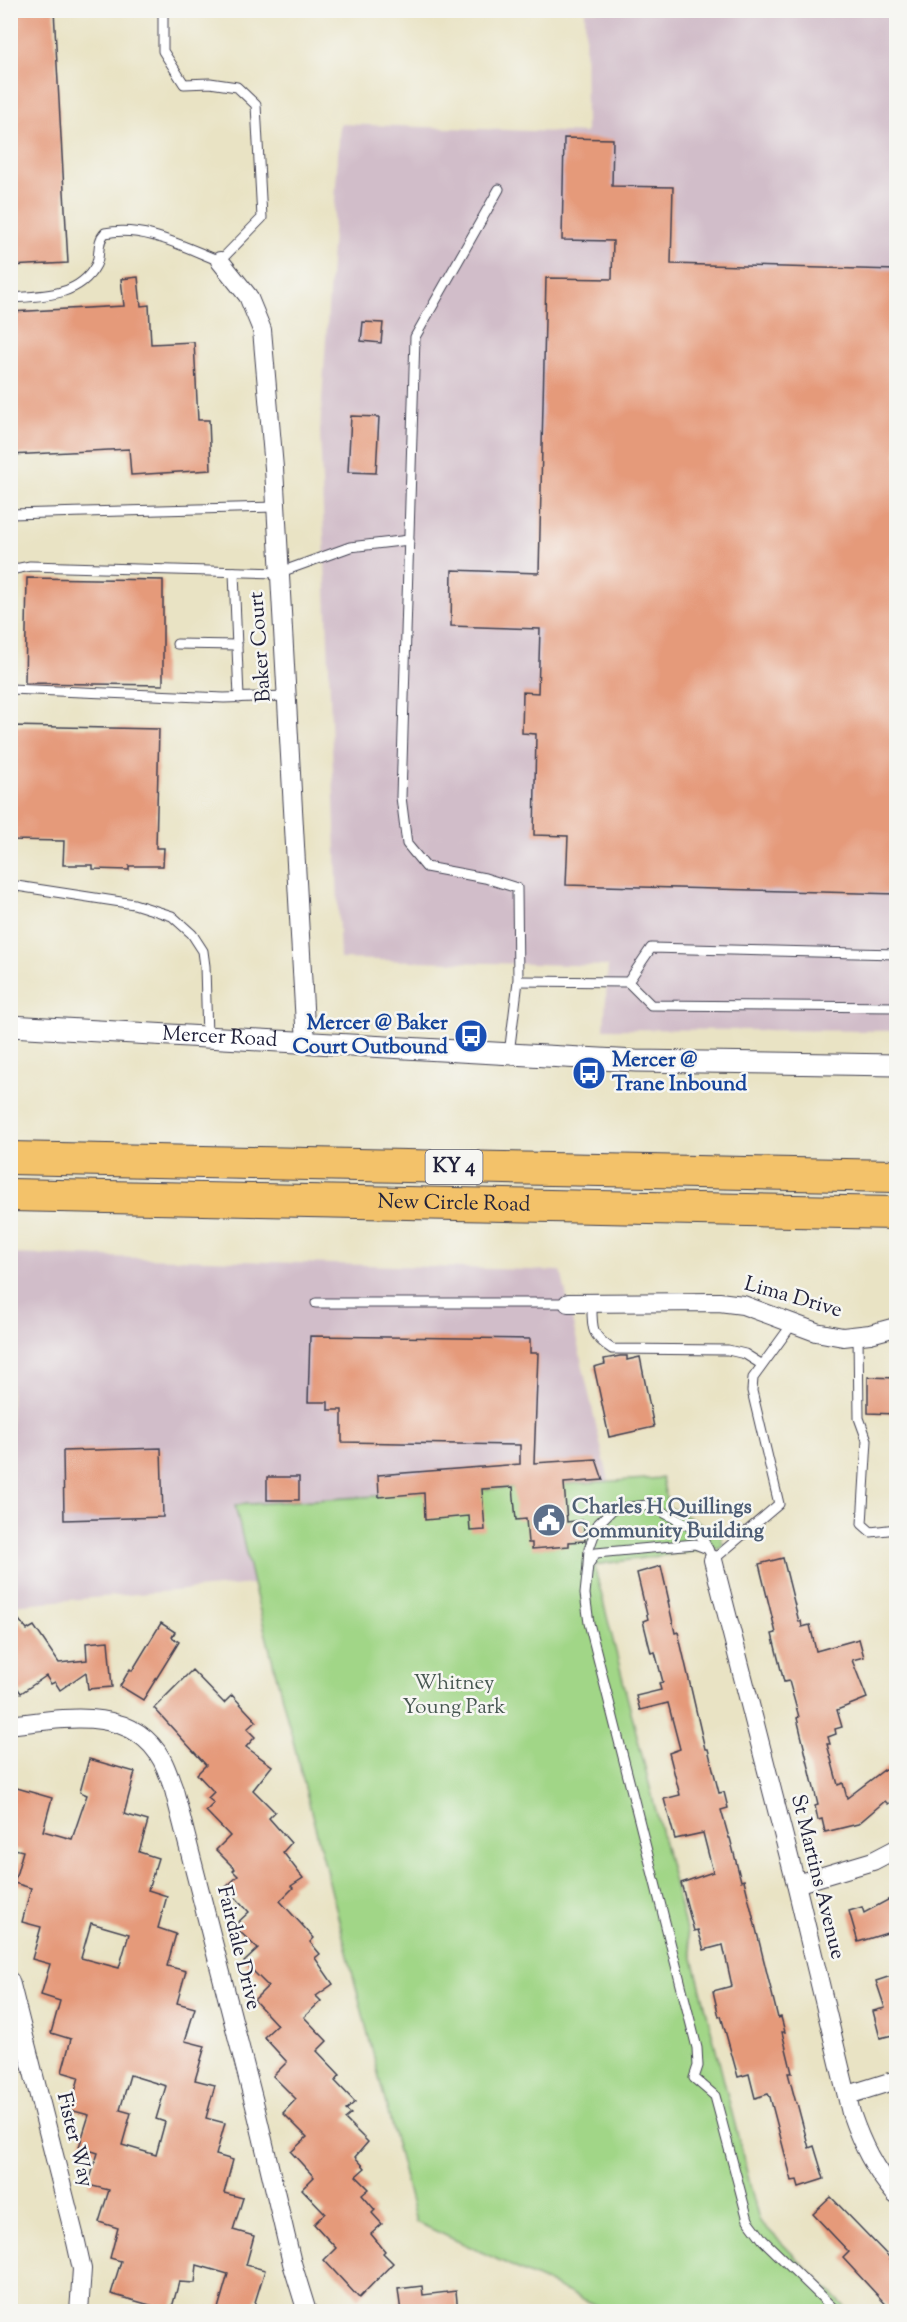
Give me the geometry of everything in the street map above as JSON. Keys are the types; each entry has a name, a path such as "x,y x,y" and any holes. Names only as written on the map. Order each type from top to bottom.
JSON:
{"highway":[{"name":"New Circle Road","path":"10,1158 897,1176"},
{"name":"New Circle Road","path":"10,1195 897,1213"}],"street":[{"name":"Baker Court","path":"220,261 248,296 262,330 275,507 306,1043"},
{"name":"Mercer Road","path":"10,1026 636,1061 897,1065"},
{"name":"Lima Drive","path":"568,1303 719,1302 743,1305 816,1332 843,1337 897,1327"},
{"name":"St Martins Avenue","path":"711,1554 860,2140 878,2173 897,2195"},
{"name":"Fairdale Drive","path":"10,1725 75,1718 123,1724 140,1734 163,1760 174,1790 255,2106 292,2264 307,2312"},
{"path":"796,1884 873,1861 897,1848"},
{"name":"Fister Way","path":"10,1981 82,2269 79,2312"},
{"path":"848,2095 897,2080"}],"lane":[{"path":"10,298 56,294 80,283 96,266 101,237 105,233 140,232 157,236 220,261 262,218 256,105 237,87 210,83 184,84 163,51 163,10"},
{"path":"500,189 415,337 400,796 407,844 426,867 485,878 517,888 518,981 509,1054"},
{"path":"10,514 275,507"},
{"path":"10,570 30,566 278,573 350,547 409,540"},
{"path":"234,572 239,698"},
{"path":"177,644 237,645"},
{"path":"10,689 239,698 286,696"},
{"path":"10,885 134,904 172,916 192,934 202,951 205,966 207,1038"},
{"path":"627,982 651,948 897,954"},
{"path":"518,981 627,982 651,1005 897,1007"},
{"path":"592,1302 592,1325 597,1339 612,1349 728,1350 745,1354 761,1364"},
{"path":"316,1303 568,1303"},
{"path":"711,1554 779,1504 752,1391 753,1378 793,1323"},
{"path":"858,1335 859,1419 867,1440 862,1524 871,1532 897,1529"},
{"path":"711,1554 698,1531 660,1510 647,1505 613,1509 598,1524 589,1549 585,1594 589,1623 697,2048 698,2066 694,2078 715,2096 748,2220 763,2240 837,2312"},
{"path":"588,1565 596,1554 695,1544 711,1554"}],"shaded area":[{"path":"585,11 896,11 896,1031 604,1029 608,966 340,959 320,431 340,124 586,133"},
{"path":"11,1254 561,1271 609,1482 236,1505 253,1584 11,1605"}],"green space":[{"name":"Whitney Young Park","path":"662,1478 668,1507 721,1534 723,1547 594,1565 759,2220 849,2311 609,2311 416,2222 253,1584 235,1505"}],"building":[{"path":"10,10 54,10 68,263 10,266"},
{"path":"564,138 613,139 612,186 673,187 671,264 897,270 897,894 566,885 568,836 534,835 536,734 522,733 523,692 538,693 540,629 451,626 452,570 539,573 546,278 612,279 613,241 562,240"},
{"path":"138,277 141,306 149,305 151,344 194,342 198,420 209,420 211,470 131,475 129,449 10,455 10,312 124,306 121,279"},
{"path":"363,322 383,323 381,343 361,341"},
{"path":"351,416 379,417 376,473 348,472"},
{"path":"27,578 163,580 163,685 25,683"},
{"path":"10,726 159,729 156,848 164,848 163,866 129,866 129,870 93,869 93,865 63,865 64,841 10,840"},
{"path":"310,1336 530,1339 530,1353 538,1353 534,1463 596,1459 603,1480 564,1483 567,1522 583,1520 585,1541 569,1542 569,1546 532,1549 532,1543 528,1543 526,1519 516,1520 513,1487 482,1489 485,1530 470,1531 469,1516 425,1520 424,1493 379,1497 378,1475 520,1464 520,1445 342,1442 342,1410 328,1410 328,1402 308,1402"},
{"path":"627,1356 627,1360 640,1357 654,1427 609,1437 594,1367 605,1364 604,1359"},
{"path":"868,1377 897,1378 897,1414 868,1413"},
{"path":"161,1448 163,1517 64,1520 63,1451"},
{"path":"267,1477 299,1477 299,1500 267,1500"},
{"path":"783,1558 799,1622 801,1621 802,1627 810,1625 816,1651 859,1639 864,1657 852,1660 867,1698 837,1710 842,1727 835,1729 836,1734 828,1737 830,1744 827,1744 838,1785 843,1783 847,1798 897,1760 897,1797 888,1804 885,1801 858,1824 825,1832 822,1819 818,1820 815,1806 818,1805 797,1718 799,1717 789,1681 784,1682 772,1634 776,1633 759,1564"},
{"path":"661,1566 675,1633 678,1632 705,1749 708,1749 719,1793 724,1792 728,1808 721,1810 741,1881 744,1880 778,2018 781,2017 785,2032 782,2032 792,2073 788,2073 809,2148 814,2146 824,2179 799,2187 797,2180 792,2181 770,2097 768,2094 755,2098 749,2074 738,2077 713,1991 732,1986 723,1945 704,1950 698,1930 694,1931 681,1883 713,1872 703,1833 675,1839 664,1799 680,1795 669,1753 680,1749 668,1703 640,1710 636,1696 661,1690 659,1683 663,1682 655,1652 651,1653 643,1621 648,1619 637,1573"},
{"path":"19,1620 27,1630 34,1626 59,1663 87,1660 86,1643 108,1641 112,1687 88,1689 86,1672 60,1690 55,1682 51,1684 46,1676 21,1693 10,1678 10,1627"},
{"path":"161,1623 175,1632 172,1637 179,1642 143,1700 120,1686 130,1669 132,1671"},
{"path":"192,1670 224,1703 232,1695 256,1721 247,1729 255,1737 246,1747 272,1766 253,1790 275,1812 269,1818 291,1843 283,1852 303,1878 291,1886 293,1888 280,1901 314,1938 310,1942 320,1954 315,1958 333,1984 316,1996 321,2001 304,2017 327,2041 317,2051 340,2075 335,2081 355,2102 346,2110 351,2114 345,2119 368,2142 355,2157 365,2168 356,2176 369,2189 362,2195 375,2210 372,2213 382,2224 371,2234 385,2251 383,2253 393,2263 359,2298 324,2260 336,2248 314,2224 325,2213 302,2189 314,2177 291,2152 307,2137 283,2113 296,2099 273,2076 287,2062 264,2037 277,2025 254,2000 268,1986 244,1962 258,1949 234,1926 249,1912 226,1887 238,1876 233,1871 235,1869 216,1850 230,1836 206,1811 214,1803 208,1798 214,1792 197,1774 206,1765 154,1708"},
{"path":"89,1759 135,1772 124,1814 148,1821 139,1852 158,1858 148,1890 167,1896 158,1928 176,1934 167,1966 186,1971 177,2003 195,2008 185,2041 205,2046 195,2080 215,2085 206,2118 225,2123 216,2155 233,2160 224,2193 243,2198 233,2230 254,2236 246,2265 265,2270 252,2312 217,2312 228,2274 197,2265 195,2283 179,2282 171,2311 111,2294 121,2261 110,2258 118,2228 99,2222 109,2190 88,2185 98,2153 79,2147 89,2115 70,2110 79,2077 62,2072 71,2039 51,2033 60,2001 41,1995 50,1964 32,1959 41,1927 22,1922 31,1888 14,1883 23,1851 10,1848 10,1786 52,1798 43,1831 72,1839 87,1795 80,1792","holes":["91,1923 129,1934 119,1968 81,1958","130,2075 166,2086 156,2119 165,2122 156,2155 122,2145 131,2113 120,2110"]},
{"path":"897,1895 897,1930 858,1942 849,1911 862,1907 864,1913"},
{"path":"897,1974 897,2034 880,2038 873,2011 885,2008 876,1981"},
{"path":"831,2197 891,2259 889,2260 897,2269 897,2312 893,2312 843,2258 849,2252 813,2214"},
{"path":"422,2286 423,2295 456,2291 458,2312 401,2312 398,2289"}],"place":[{"name":"Mercer @ Baker Court Outbound","path":"471,1036"},
{"name":"Mercer @ Trane Inbound","path":"589,1073"},
{"name":"Charles H Quillings Community Building","path":"549,1520"}]}
